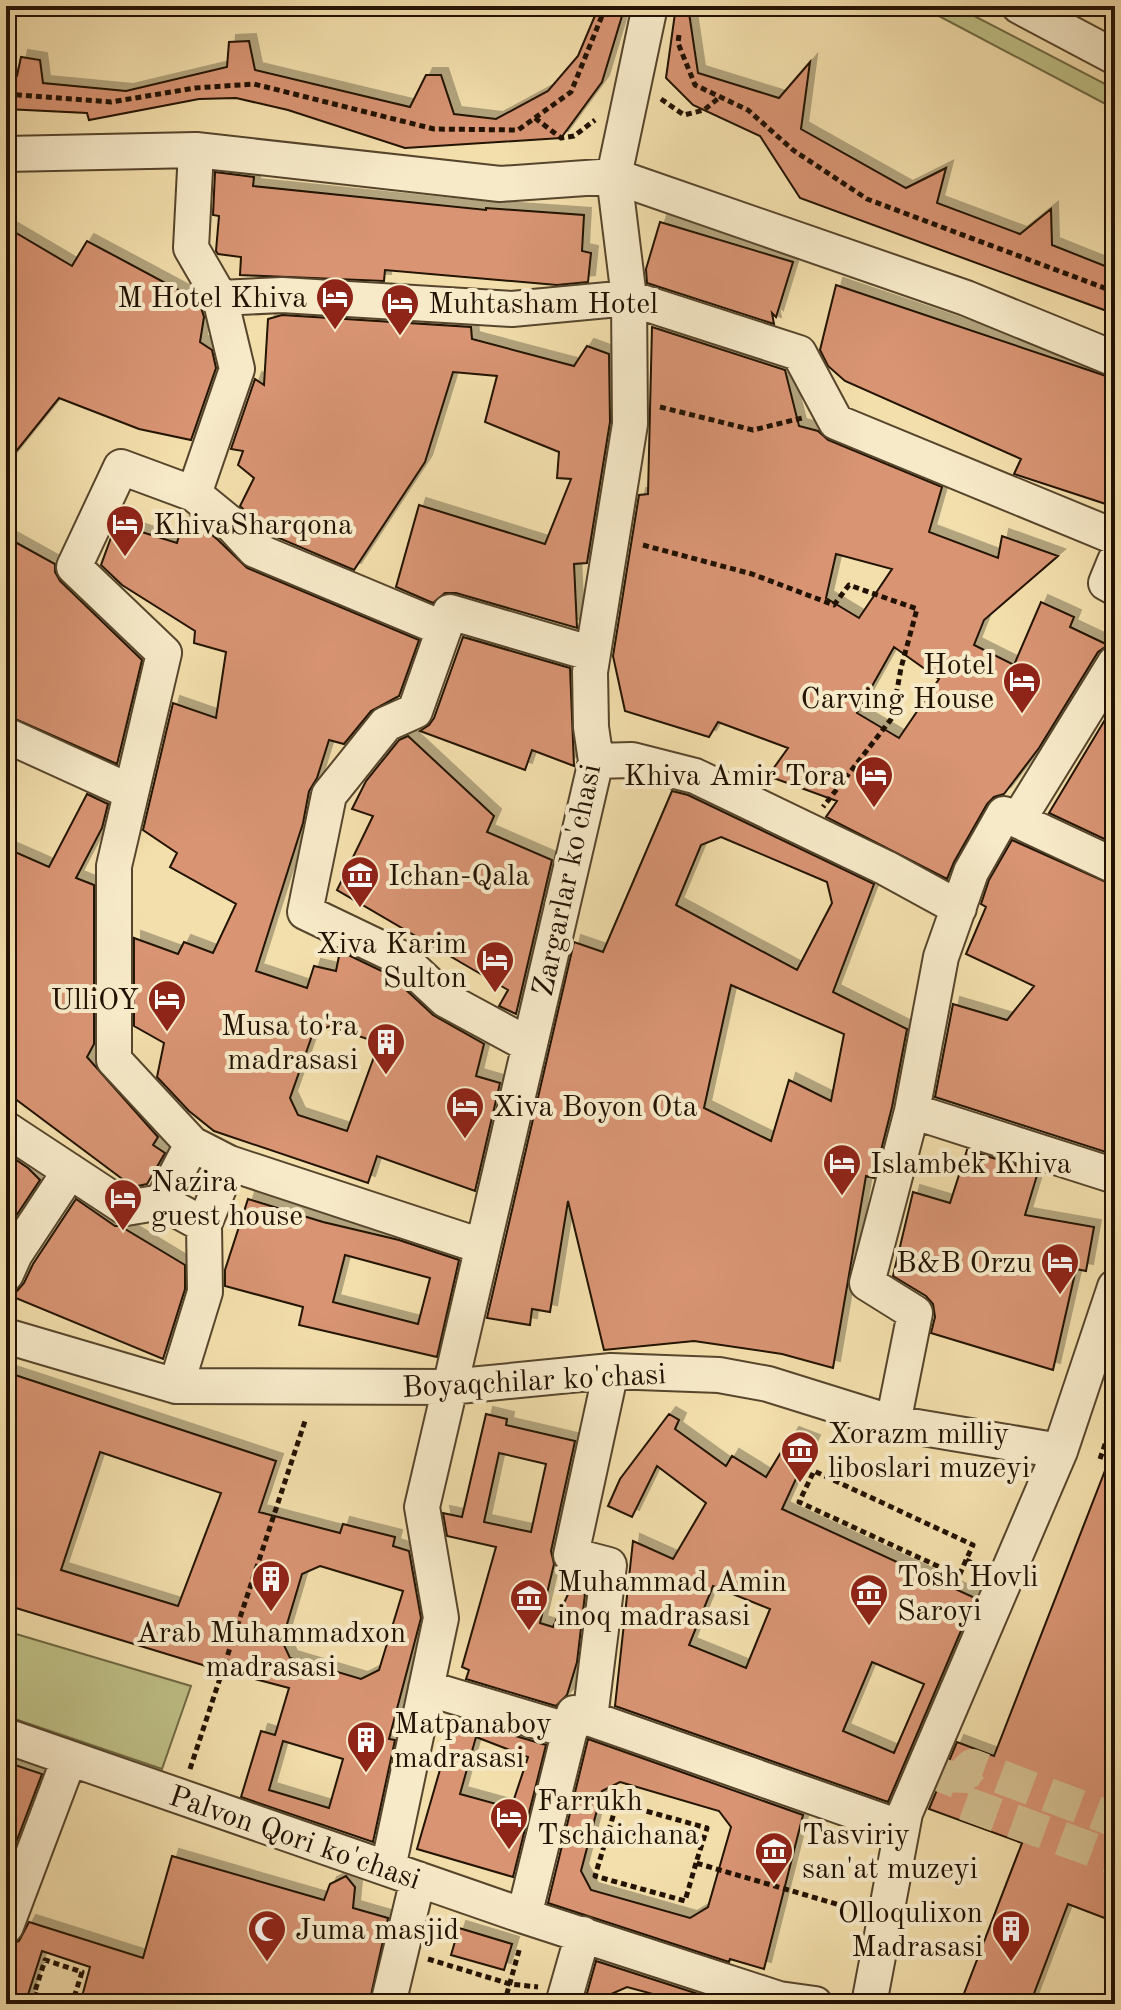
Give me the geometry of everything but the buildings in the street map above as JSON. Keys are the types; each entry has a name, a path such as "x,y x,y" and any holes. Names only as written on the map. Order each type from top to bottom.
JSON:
{"street":[{"name":"Zargarlar ko'chasi","path":"388,2004 401,1951 403,1874 426,1688 441,1618 422,1507 596,761 591,727 590,672 630,424 629,298 614,176 650,6"},
{"path":"1019,6 1115,57"},
{"path":"194,494 237,369 220,298 191,248 196,150"},
{"path":"6,154 196,150 500,184 614,176 966,298 1115,359"},
{"path":"220,298 282,295 512,309 629,298 799,353 836,422 1115,537"},
{"path":"444,629 255,550 232,525 194,494 121,467 74,567 164,653 114,866 114,1060 192,1144 229,1163 481,1246"},
{"path":"1115,561 1106,583 1115,588"},
{"path":"529,1045 446,1000 401,958 305,912 329,795 386,724 415,711 450,612 593,654"},
{"path":"1018,820 1115,663"},
{"path":"6,735 131,792"},
{"path":"596,761 632,760 695,776 959,908"},
{"path":"893,1423 915,1313 867,1283 912,1111 941,957 971,872 1004,814 1115,866"},
{"path":"912,1111 1115,1176"},
{"path":"6,1129 126,1208 162,1202 204,1225"},
{"path":"162,1202 192,1144"},
{"path":"176,1386 205,1292 204,1225 229,1163"},
{"path":"6,1274 15,1254 70,1171"},
{"path":"869,2004 905,1813 930,1771 1006,1577 1060,1451 1115,1287"},
{"name":"Boyaqchilar ko'chasi","path":"6,1336 176,1386 449,1387 611,1371 719,1375 768,1384 893,1423 1060,1451"},
{"path":"526,1917 580,1724 609,1565 571,1555 611,1371"},
{"path":"426,1688 580,1724 902,1828"},
{"name":"Palvon Qori ko'chasi","path":"6,1736 180,1799 583,1934 749,1997 815,2004"},
{"path":"6,1926 69,1759"},
{"path":"563,2004 583,1934"}],"path":[{"path":"6,94 111,102 195,88 254,84 434,129 518,130 571,92 606,6"},
{"path":"679,31 678,43 695,85 748,110 793,150 867,199 1115,292"},
{"path":"704,110 720,97"},
{"path":"535,118 561,138"},
{"path":"630,400 753,430 829,409"},
{"path":"612,537 752,574 834,605 849,585 917,609 901,668 892,718 805,829"},
{"path":"180,1799 316,1386"},
{"path":"1100,1459 1115,1415"},
{"path":"814,1471 973,1545 966,1560 959,1576 799,1502 814,1471"},
{"path":"966,1560 1006,1577"},
{"path":"617,1803 707,1828 696,1863 685,1901 595,1876 617,1803"},
{"path":"696,1863 885,1918"},
{"path":"504,2004 526,1917"},
{"path":"401,1951 510,1984"},
{"path":"45,1960 82,1972 70,2004 52,2002 34,1994 45,1960"}],"green space":[{"path":"920,6 955,6 1115,89 1115,109"},
{"path":"6,1631 191,1686 162,1769 6,1716"}],"tunnel":[{"path":"957,1781 972,1766 1115,1820"},
{"path":"936,1773 957,1781 956,1800 1115,1858"}],"place":[{"name":"M Hotel Khiva","path":"335,331"},
{"name":"Muhtasham Hotel","path":"400,337"},
{"name":"KhivaSharqona","path":"125,558"},
{"name":"Hotel Carving House","path":"1022,715"},
{"name":"Khiva Amir Tora","path":"874,809"},
{"name":"Ichan-Qala","path":"360,909"},
{"name":"Xiva Karim Sulton","path":"495,994"},
{"name":"UlliOY","path":"167,1033"},
{"name":"Musa to'ra madrasasi","path":"386,1076"},
{"name":"Xiva Boyon Ota","path":"465,1140"},
{"name":"Islambek Khiva","path":"842,1197"},
{"name":"Nazira guest house","path":"123,1232"},
{"name":"B&B Orzu","path":"1060,1296"},
{"name":"Xorazm milliy liboslari muzeyi","path":"800,1484"},
{"name":"Arab Muhammadxon madrasasi","path":"271,1613"},
{"name":"Tosh Hovli Saroyi","path":"869,1627"},
{"name":"Muhammad Amin inoq madrasasi","path":"529,1632"},
{"name":"Matpanaboy madrasasi","path":"366,1774"},
{"name":"Farrukh Tschaichana","path":"509,1851"},
{"name":"Tasviriy san'at muzeyi","path":"774,1885"},
{"name":"Juma masjid","path":"267,1963"},
{"name":"Olloqulixon Madrasasi","path":"1011,1963"}]}
